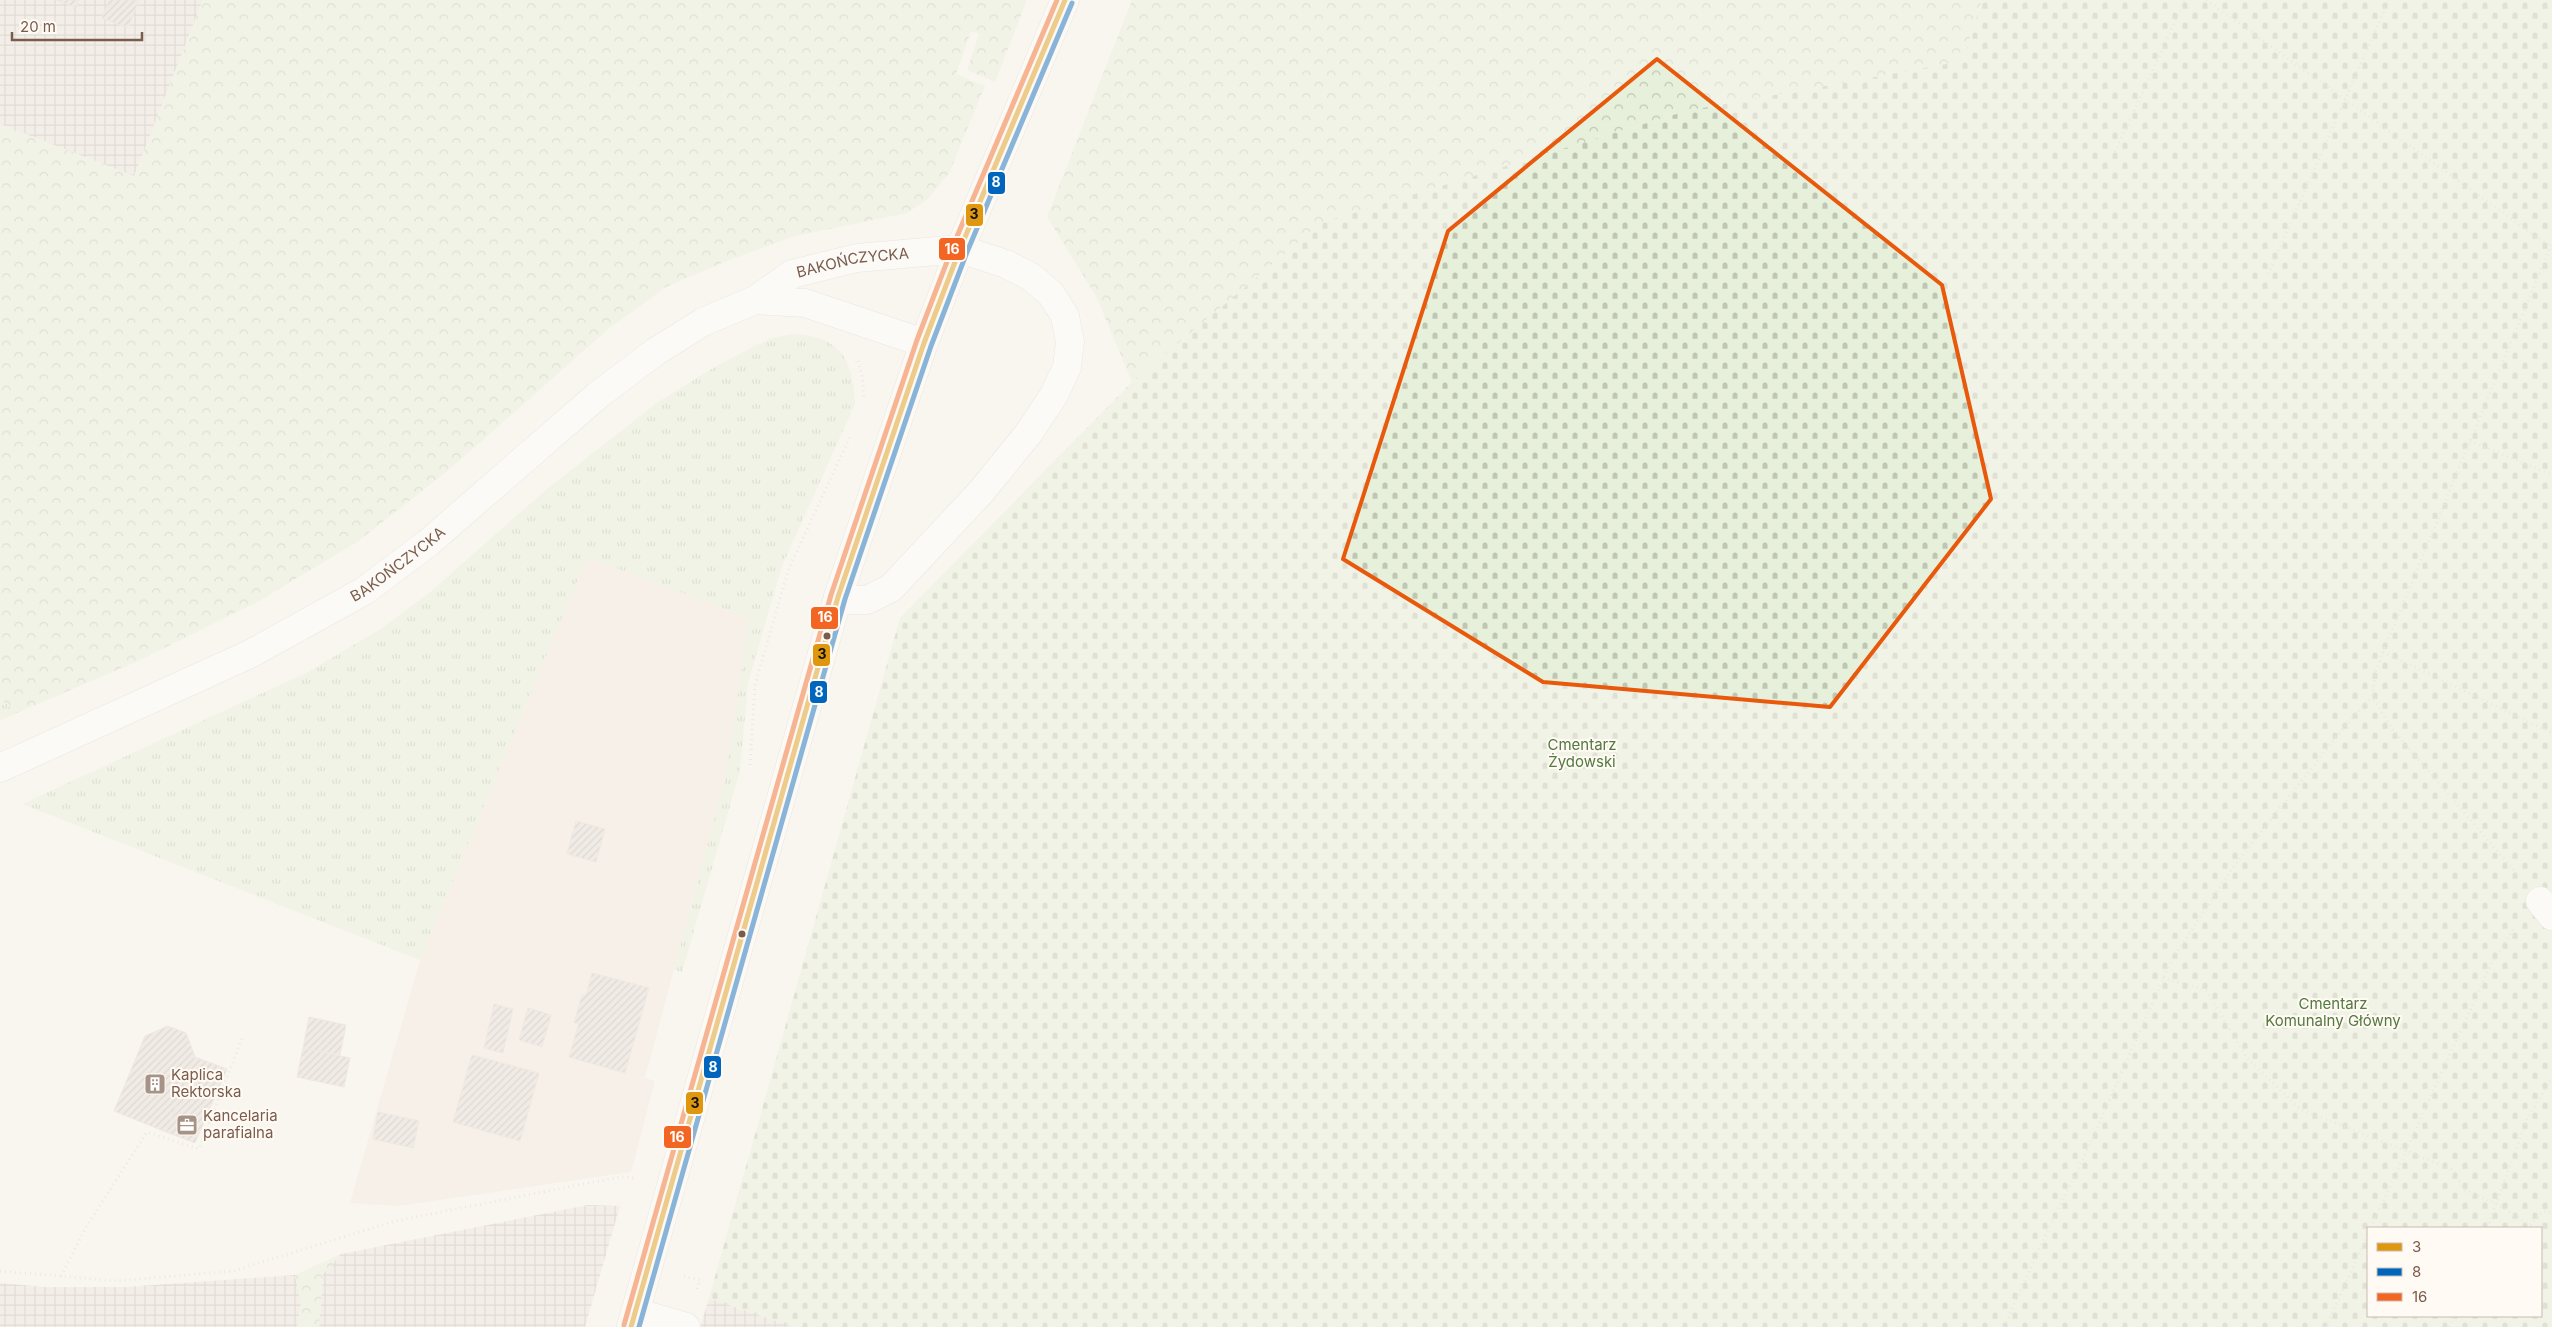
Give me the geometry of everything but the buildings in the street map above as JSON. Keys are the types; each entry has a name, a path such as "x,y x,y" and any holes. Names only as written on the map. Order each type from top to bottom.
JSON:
{"street":[{"path":"686,1327 633,1320 838,597 924,343 960,249 1065,0"},
{"path":"838,597 850,600 867,600 890,588 913,566 980,493 1028,434 1054,395 1067,367 1070,342 1065,316 1051,294 1032,277 1006,264 960,249"},
{"name":"BAKOŃCZYCKA","path":"0,768 250,654 364,591 428,543 598,395 656,352 704,322 754,300 792,274 857,258 960,249"},
{"name":"BAKOŃCZYCKA","path":"754,300 805,303 924,343"}],"path":[{"path":"2115,152 2185,0"},
{"path":"2004,1327 2090,1144 2171,961 2234,866 2350,720 2372,697 2376,671 2383,652 2552,246 2206,0"},
{"path":"2268,274 2389,0"},
{"path":"857,359 862,374 864,407"},
{"path":"749,773 755,685 789,568 852,434"},
{"path":"2470,440 2552,475"},
{"path":"2383,652 2552,733"},
{"path":"2371,1227 2491,964 2509,933 2546,909 2394,730 2372,697"},
{"path":"2163,978 2206,990 2247,1058 2300,1109 2452,1169 2464,1190 2497,1204 2530,1225 2544,1211 2552,1213"},
{"path":"61,1276 86,1227 147,1132 199,1149 243,1036"},
{"path":"2488,1227 2528,1120 2552,1078"},
{"path":"0,1271 117,1281 233,1271 395,1221 622,1177"},
{"path":"2326,1327 2367,1236"}],"highlighted area":[{"path":"1657,59 1942,285 1991,499 1830,707 1543,682 1343,559 1448,231"}],"shaded area":[{"path":"0,0 203,0 134,177 0,124"},
{"path":"587,557 749,618 726,775 645,1078 655,1081 631,1172 398,1206 350,1203 420,960"},
{"path":"588,1205 620,1206 585,1327 319,1327 323,1274 341,1254"},
{"path":"295,1275 301,1303 297,1327 0,1327 0,1283 45,1287 125,1287"},
{"path":"709,1298 794,1327 700,1327"}],"green space":[{"path":"203,0 1027,0 995,82 967,70 979,34 971,31 956,74 985,86 949,173 928,199 907,213 795,236 724,262 666,287 607,330 450,469 357,542 259,601 138,661 17,713 0,698 0,124 134,176"},
{"path":"1132,0 1982,0 1963,61 1686,111 1323,222 1132,382 1096,296 1047,217"},
{"name":"Cmentarz Żydowski","path":"1982,0 2552,0 2552,1327 794,1327 709,1298 900,618 1132,382 1323,222 1686,111 1963,61"},
{"path":"792,334 822,339 833,345 841,353 851,374 855,404 782,566 748,683 740,771 682,972 674,970 726,775 749,618 587,557 420,960 22,804 308,672 382,628 430,592 547,489 658,402 720,364 769,339"},
{"path":"0,698 17,713 0,721"},
{"path":"341,1254 323,1274 319,1327 297,1327 301,1303 295,1275"}],"transit line":[{"name":"16","path":"624,1325 831,595 917,340 953,246 1057,0"},
{"name":"3","path":"631,1327 838,597 924,343 960,249 1065,0"},
{"name":"8","path":"639,1327 845,599 931,346 967,252 1072,3"}],"place":[{"name":"Kaplica Rektorska","path":"155,1084"},
{"name":"Kancelaria parafialna","path":"187,1125"}],"park label":[{"name":"Cmentarz Komunalny Główny","path":"2333,1012"}]}
